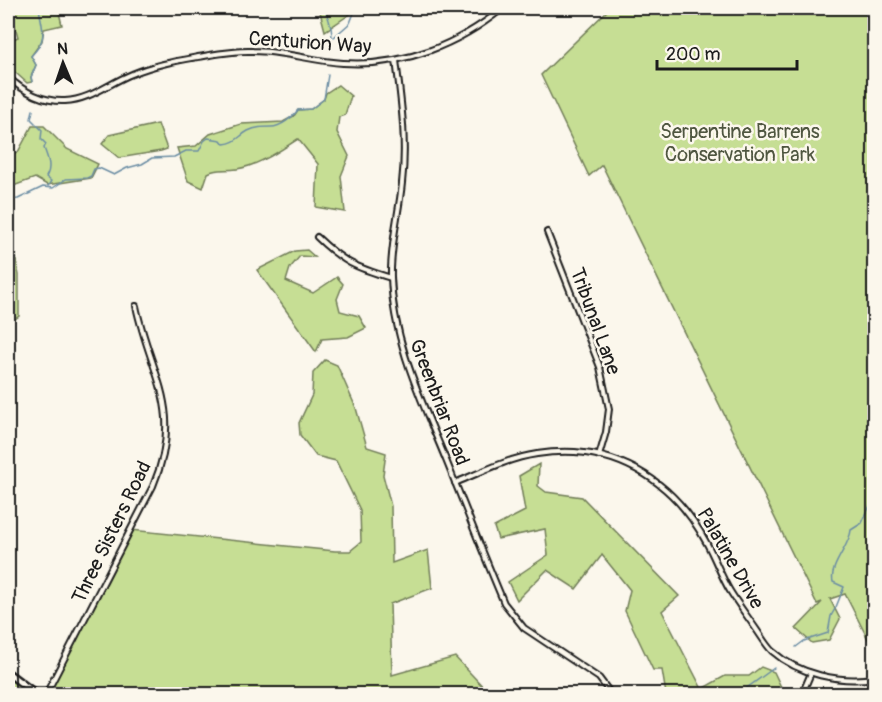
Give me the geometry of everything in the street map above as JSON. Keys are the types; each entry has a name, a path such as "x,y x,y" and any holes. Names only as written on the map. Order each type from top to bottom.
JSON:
{"main road":[{"path":"8,673 36,694"}],"street":[{"name":"Centurion Way","path":"8,77 33,95 50,100 67,101 92,95 143,70 227,52 267,51 344,63 396,60 421,54 451,42 503,8"},
{"name":"Greenbriar Road","path":"396,60 405,145 392,250 391,278 400,340 415,385 504,603 524,628 599,678 611,694"},
{"name":"Tribunal Lane","path":"547,232 600,367 609,410 599,456"},
{"path":"317,237 336,255 357,268 391,278"},
{"name":"Three Sisters Road","path":"46,694 153,486 165,453 167,432 161,383 136,306"},
{"name":"Palatine Drive","path":"455,483 494,467 536,454 576,451 623,462 644,472 664,487 685,509 706,541 729,591 771,650 811,673 833,679 874,678"},
{"path":"801,694 811,673"}],"green space":[{"path":"10,8 58,8 62,25 44,29 42,41 31,56 36,65 31,77 32,82 27,83 8,66 8,41 18,37"},
{"path":"319,8 359,8 325,31"},
{"name":"Serpentine Barrens Conservation Park","path":"610,8 874,8 874,651 845,594 830,599 840,619 829,640 812,643 796,629 822,602 817,604 602,165 589,176 541,75"},
{"path":"338,85 351,96 345,115 339,117 337,132 349,156 341,176 345,212 316,207 318,164 298,139 254,164 208,173 203,188 188,181 177,148 196,146 210,134 241,124 283,122 294,116 298,110 311,109 324,99 326,93"},
{"path":"158,124 167,149 119,158 102,144 109,135"},
{"path":"32,126 44,126 67,149 98,164 91,178 47,185 35,178 8,188 8,155 18,152"},
{"path":"8,222 19,275 19,316 8,324"},
{"path":"307,250 315,257 300,256 290,268 286,281 313,293 337,277 343,284 337,299 340,311 359,316 366,328 348,337 322,339 316,352 257,270 295,251"},
{"path":"325,360 337,365 356,408 367,447 386,453 383,475 391,506 392,563 428,550 432,588 390,604 392,675 455,657 490,694 46,694 131,530 335,551 350,551 361,542 360,510 336,461 316,456 300,435 299,423 312,395 313,373"},
{"path":"539,464 538,486 546,492 582,497 679,596 662,611 702,689 725,676 749,676 761,667 774,672 781,687 768,694 666,694 662,670 653,670 625,611 630,590 602,555 576,589 547,570 517,600 508,582 548,555 545,529 498,539 494,527 525,511 519,476"},
{"path":"8,673 36,694 8,694"}],"waterway":[{"path":"32,82 31,77 36,65 31,56 37,50 43,33 39,8"},
{"path":"324,8 331,27 331,47"},
{"path":"334,37 350,23 356,8"},
{"path":"8,200 18,199 43,187 53,188 66,179 87,178 91,176 94,169 99,168 114,175 152,158 174,157 186,151 199,151 208,138 221,140 224,144 234,141 251,130 279,125 298,110 311,109 324,99 328,75"},
{"path":"33,110 31,119 42,130 41,139 46,144 44,148 49,166 46,177 51,181 48,186"},
{"path":"796,647 804,641 828,633 831,616 844,587 833,582 834,569 851,530 862,523 874,497"},
{"path":"741,694 774,668"}]}
